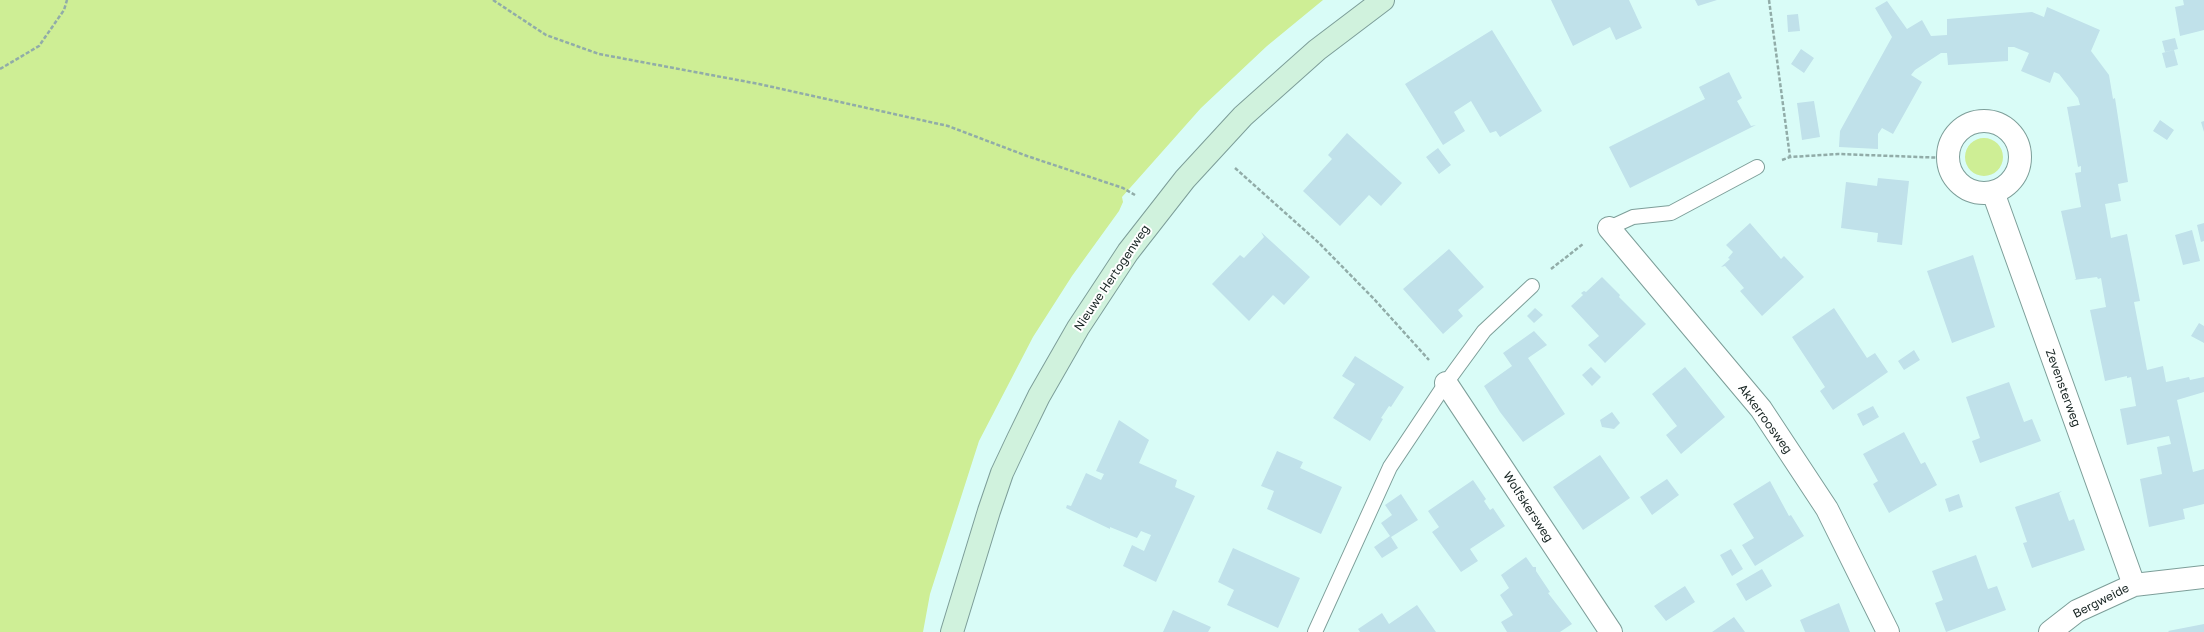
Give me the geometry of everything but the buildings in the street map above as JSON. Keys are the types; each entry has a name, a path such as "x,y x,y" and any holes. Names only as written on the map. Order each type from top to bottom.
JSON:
{"main road":[{"name":"Nieuwe Hertogenweg","path":"952,632 1002,473 1039,396 1078,328 1128,252 1185,179 1244,116 1317,50 1383,0"}],"street":[{"path":"1988,120 2000,124 2010,131 2017,142 2020,154 2019,167 2014,178 2004,187 1993,192 1980,193 1968,189 1957,182 1950,171 1947,158 1949,146 1954,135 1964,126 1975,121 1988,120"},
{"name":"Zevensterweg","path":"1993,192 2134,585"},
{"name":"Akkerroosweg","path":"1609,228 1761,409 1827,508 1888,632"},
{"name":"Wolfskersweg","path":"1446,383 1611,632"},
{"name":"Bergweide","path":"2050,632 2077,611 2134,585 2204,577"}],"lane":[{"path":"1609,228 1633,217 1671,213 1758,167"},
{"path":"1315,632 1390,467 1446,383 1484,331 1532,286"}],"path":[{"path":"0,69 39,46 64,10 67,0"},
{"path":"493,0 546,35 599,54 759,84 948,126 1027,156 1123,188 1135,195"},
{"path":"1769,0 1790,157"},
{"path":"1758,167 1790,157 1838,154 1947,158"},
{"path":"1232,165 1319,243 1402,330 1435,367 1446,383"},
{"path":"1532,286 1572,252 1609,228"}],"green space":[{"path":"0,0 1323,0 1267,46 1201,108 1122,197 1123,202 1119,211 1072,276 1033,337 979,441 930,594 923,632 0,632"},
{"path":"1980,138 1988,138 1995,141 2000,146 2003,157 2000,168 1995,173 1988,176 1980,176 1973,173 1968,168 1965,161 1965,153 1968,146 1973,141"}]}
